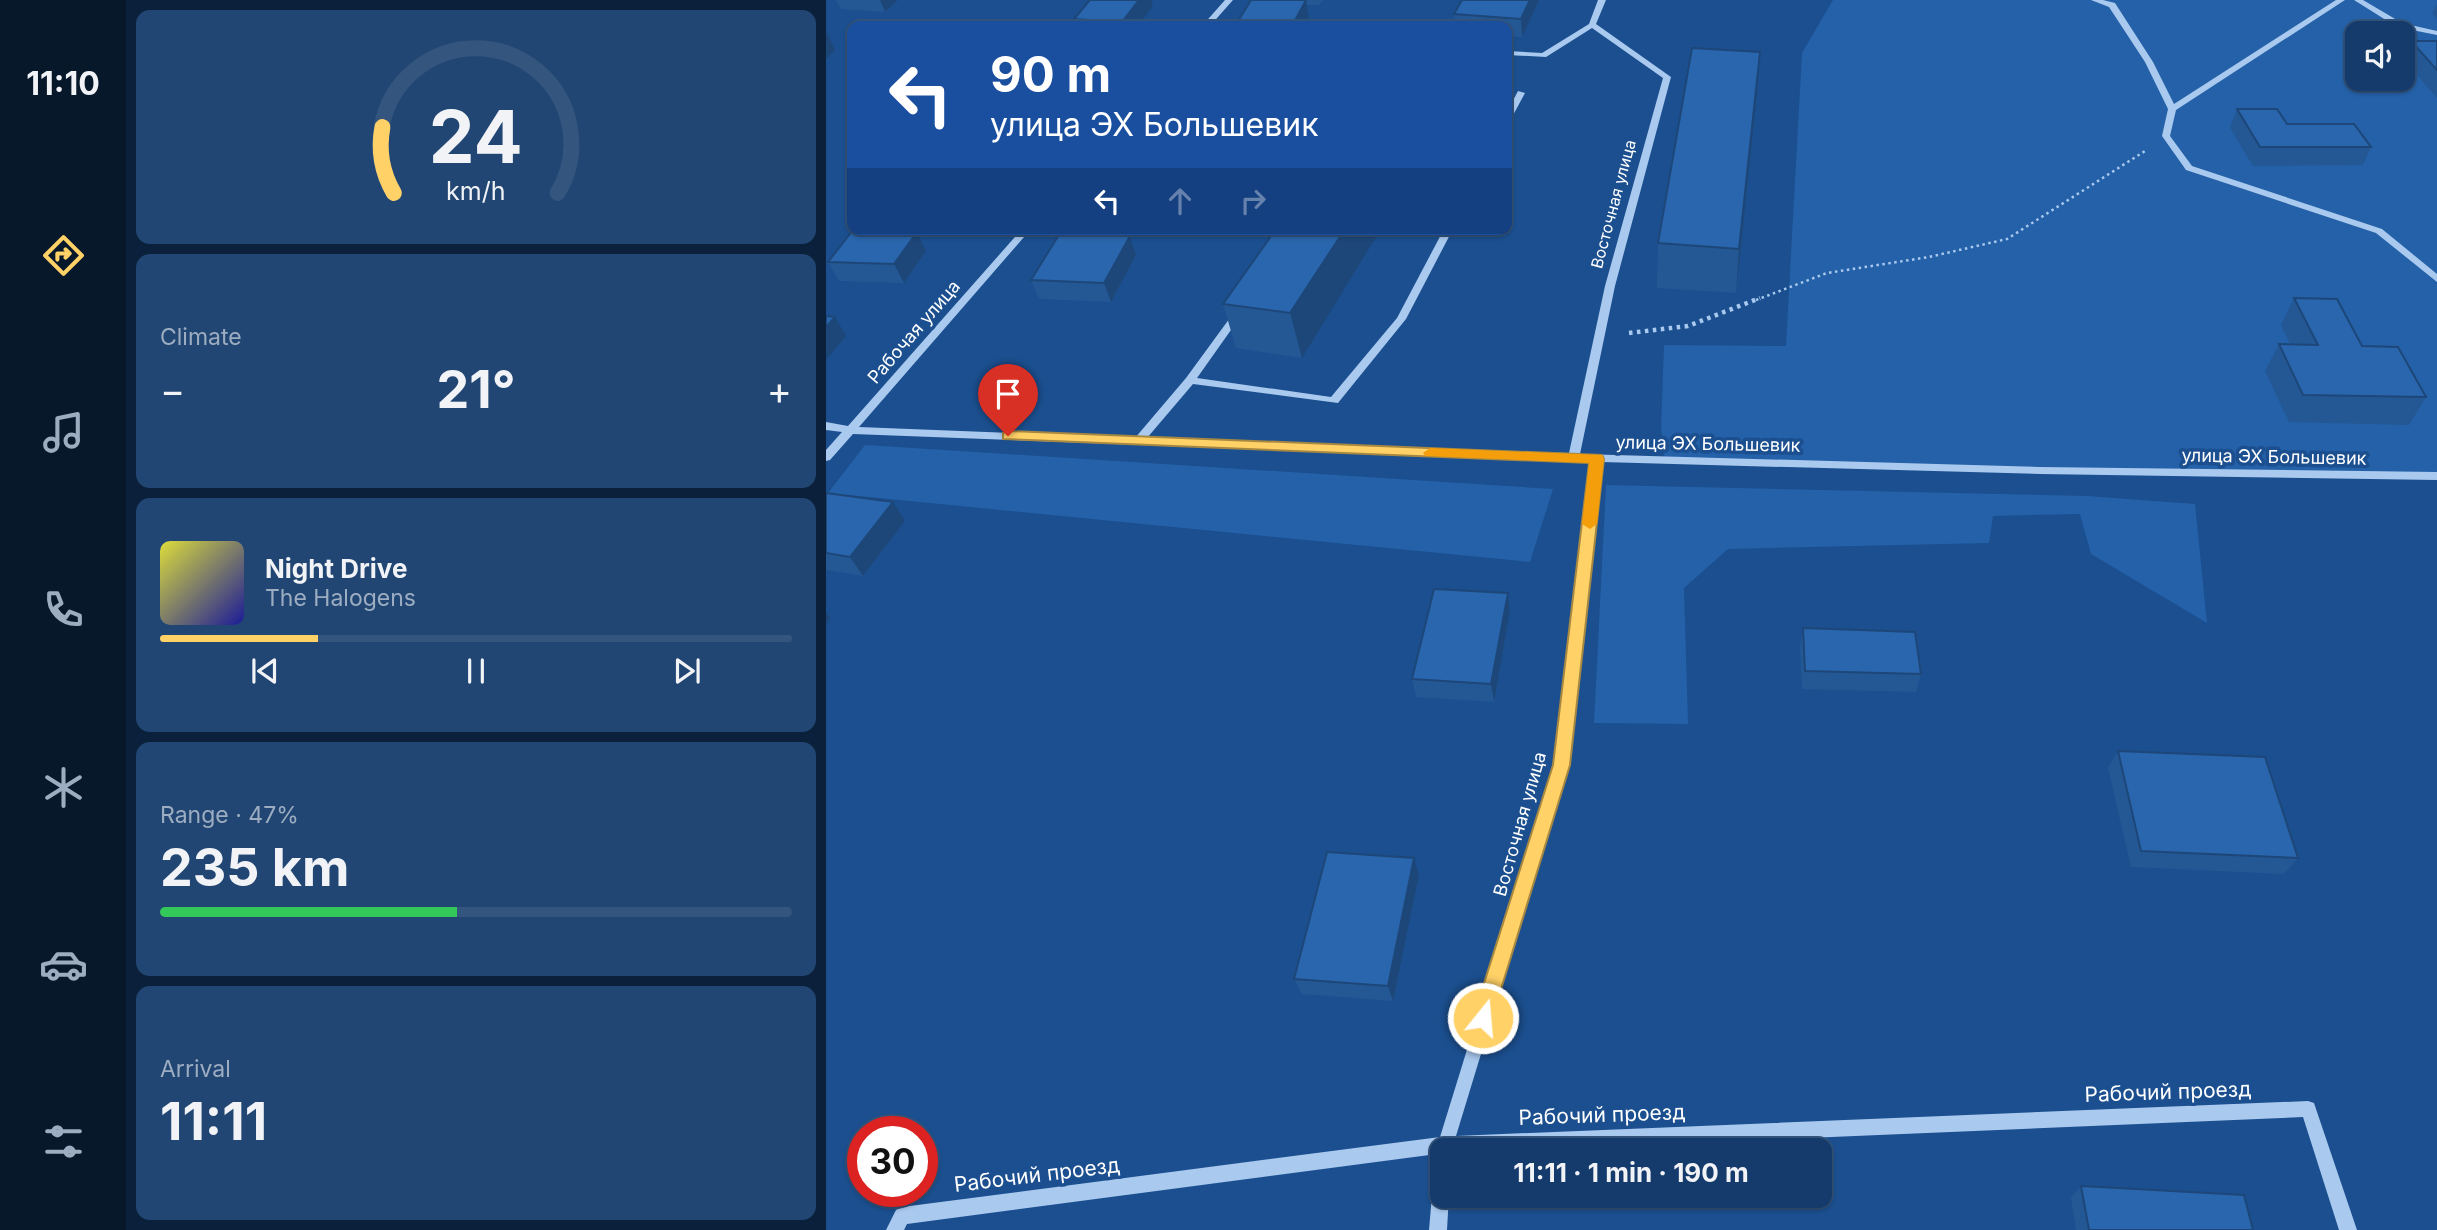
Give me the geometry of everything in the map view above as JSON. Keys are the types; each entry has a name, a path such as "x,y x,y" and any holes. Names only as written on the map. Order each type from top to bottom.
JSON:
{"street":[{"path":"1210,21 1229,0"},
{"path":"1512,52 1543,55 1592,25 1602,0"},
{"path":"2095,0 2112,5 2148,62 2172,109 2166,136 2189,169 2379,231 2437,279"},
{"path":"2172,109 2341,0"},
{"path":"2358,0 2400,24 2437,33"},
{"name":"Восточная улица","path":"1574,457 1610,286 1667,76 1592,25"},
{"path":"1512,110 1521,93"},
{"name":"Рабочая улица","path":"826,457 1022,235"},
{"path":"1190,380 1335,401 1401,319 1446,235"},
{"path":"1138,441 1190,380 1243,305"},
{"name":"улица ЭХ Большевик","path":"826,426 852,430 1597,459 2247,475 2437,476"},
{"name":"Восточная улица","path":"1447,1138 1562,765 1597,459"},
{"name":"Рабочий проезд","path":"1649,1138 2308,1109 2348,1230"},
{"name":"Рабочий проезд","path":"899,1223 1430,1149"},
{"path":"1438,1230 1439,1208"}],"path":[{"path":"1600,334 1641,333 1688,326 1827,273 1929,257 2007,239 2166,136"}],"shaded area":[{"path":"1833,0 2437,0 2437,476 1665,461 1661,428 1664,345 1786,346 1802,53"},
{"path":"865,445 1553,489 1530,562 828,493"},
{"path":"1606,485 2087,496 2195,504 2207,623 2091,554 2080,514 1993,516 1989,543 1728,549 1684,588 1688,724 1594,723"}],"building":[{"path":"1090,0 1139,0 1123,21 1074,19"},
{"path":"1251,0 1306,0 1295,21 1238,21"},
{"path":"1462,0 1530,0 1521,19 1454,14"},
{"path":"2415,41 2437,41 2437,70 2415,45"},
{"path":"1692,48 1760,52 1739,249 1658,243"},
{"path":"2237,109 2277,109 2287,124 2354,124 2371,147 2260,147"},
{"path":"849,235 915,235 894,264 828,262"},
{"path":"1059,235 1130,236 1104,283 1031,280"},
{"path":"1272,235 1341,235 1290,313 1223,304"},
{"path":"2294,298 2337,299 2362,346 2398,347 2426,397 2303,395 2279,344 2318,345"},
{"path":"826,316 835,317 826,327"},
{"path":"826,493 893,502 850,557 826,553"},
{"path":"1434,589 1508,593 1491,684 1412,679"},
{"path":"1803,628 1915,632 1921,674 1805,671"},
{"path":"2118,751 2265,757 2298,858 2141,851"},
{"path":"1327,852 1414,858 1388,986 1294,979"},
{"path":"2081,1186 2244,1195 2253,1230 2089,1230"}],"slow traffic":[{"path":"1430,453 1597,459 1590,524"}],"route":[{"path":"1008,436 1597,459 1562,765 1483,1018"}]}
